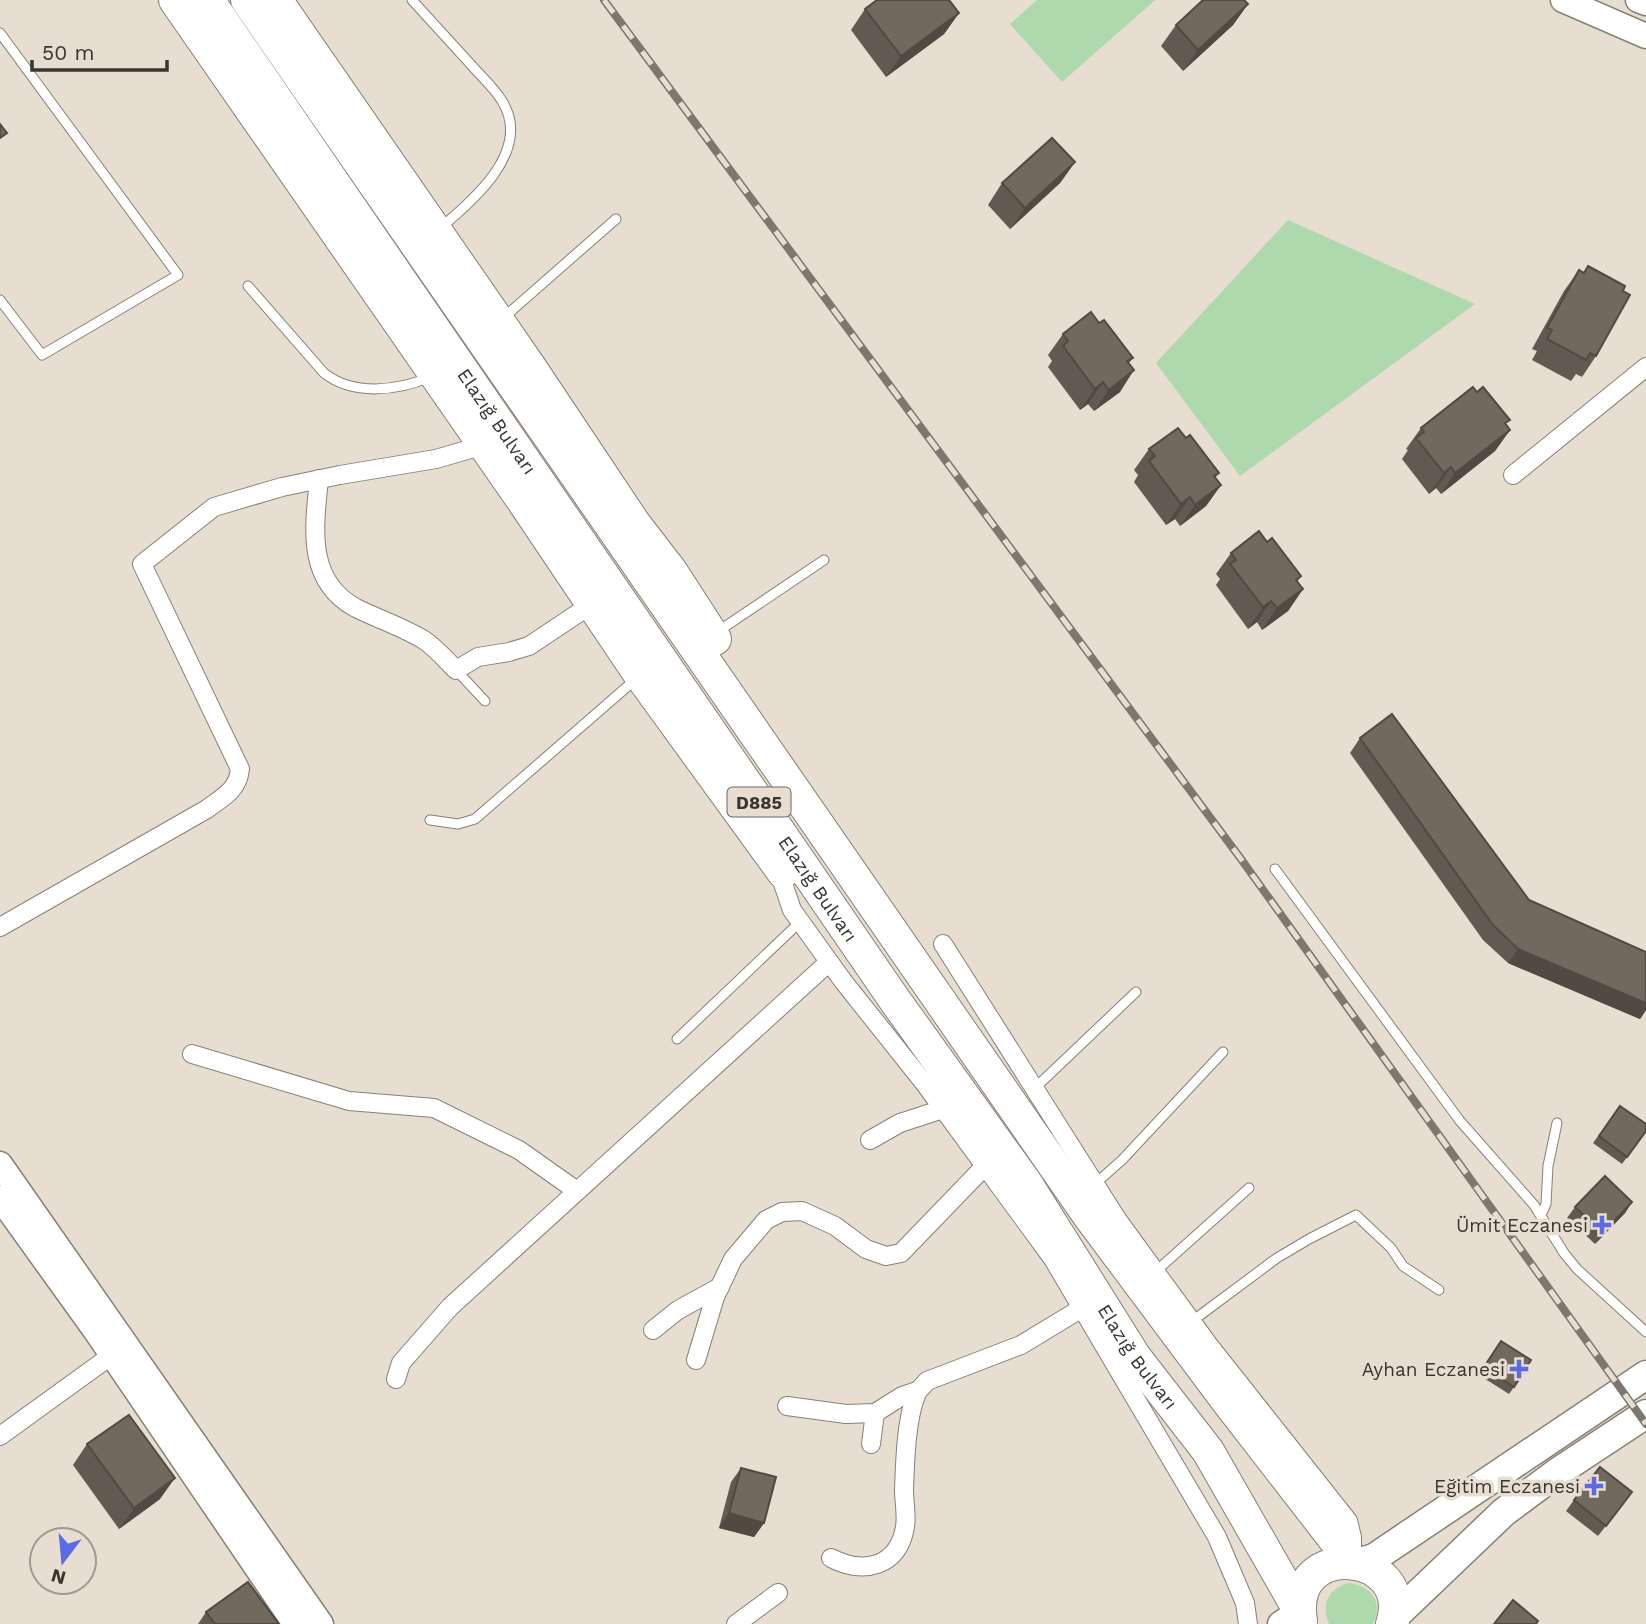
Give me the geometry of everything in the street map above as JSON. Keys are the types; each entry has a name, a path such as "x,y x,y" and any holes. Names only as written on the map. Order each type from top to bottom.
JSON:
{"highway":[{"path":"175,0 640,675 775,863 894,999"},
{"name":"Elazığ Bulvarı","path":"208,0 894,999 1026,1183 1135,1357 1208,1451 1295,1617"},
{"name":"Elazığ Bulvarı","path":"247,0 1089,1216 1228,1402 1354,1562 1368,1566 1381,1576 1390,1589 1395,1604 1394,1621"},
{"path":"276,0 499,322 634,523 671,571 757,703 820,827"},
{"path":"1295,1617 1309,1580 1321,1569 1336,1563 1354,1562"}],"main road":[{"path":"1354,1562 1374,1558 1646,1375"},
{"path":"1394,1621 1504,1512 1558,1472 1646,1414"}],"street":[{"path":"1563,0 1646,36"},
{"path":"1638,0 1646,4"},
{"path":"1513,475 1646,367"},
{"path":"0,927 195,815 231,791 239,780 240,769 142,564 214,507 282,487 436,459 484,445"},
{"path":"319,479 315,520 318,554 322,576 332,591 354,606 426,641 456,670 478,657 529,646 592,604"},
{"path":"775,863 792,910 800,922 1053,1259 1217,1537 1245,1603 1248,1624"},
{"path":"943,944 1117,1219 1191,1322 1348,1521 1354,1562"},
{"path":"396,1379 401,1363 450,1307 829,962"},
{"path":"191,1054 349,1101 434,1108 519,1150 577,1191"},
{"path":"870,1140 900,1123 943,1109"},
{"path":"0,1164 321,1624"},
{"path":"696,1360 720,1287 733,1259 766,1220 782,1212 802,1211 835,1226 866,1249 886,1256 901,1252 985,1166"},
{"path":"0,1198 112,1355 296,1624"},
{"path":"653,1330 678,1310 720,1287"},
{"path":"831,1558 846,1566 872,1567 890,1558 900,1542 905,1526 904,1489 910,1416 918,1391 927,1381 1021,1345 1082,1308"},
{"path":"0,1436 112,1355"},
{"path":"788,1406 846,1414 874,1413 901,1396 918,1391"},
{"path":"870,1444 874,1413"},
{"path":"736,1624 778,1593"}],"lane":[{"path":"412,0 502,99 511,128 508,150 497,170 463,209 437,232"},
{"path":"0,33 178,275 42,355 0,300"},
{"path":"499,322 616,219"},
{"path":"248,286 324,373 335,382 351,388 370,389 417,382 435,375"},
{"path":"712,635 824,560"},
{"path":"456,670 485,701"},
{"path":"430,820 458,824 475,819 640,675"},
{"path":"1275,869 1460,1121 1541,1215 1571,1261 1646,1332"},
{"path":"677,1039 800,922"},
{"path":"1034,1089 1136,992"},
{"path":"1095,1184 1122,1160 1223,1052"},
{"path":"1541,1215 1546,1204 1548,1166 1557,1123"},
{"path":"1155,1272 1249,1188"},
{"path":"1191,1322 1277,1258 1356,1215 1391,1248 1402,1266 1439,1290"}],"green space":[{"path":"1037,0 1155,0 1062,82 1010,24"},
{"path":"1288,220 1475,304 1240,476 1156,363"},
{"path":"1348,1583 1363,1587 1373,1596 1377,1609 1373,1624 1329,1624 1326,1610 1328,1599 1335,1589"}],"building":[{"path":"877,0 949,0 959,13 901,56 865,9"},
{"path":"1203,0 1244,0 1248,4 1198,50 1176,25"},
{"path":"0,124 7,133 0,138"},
{"path":"1052,138 1075,162 1025,208 1002,183"},
{"path":"1588,266 1625,286 1623,291 1630,295 1596,356 1590,353 1586,360 1547,339 1552,330 1547,328 1579,270 1584,273"},
{"path":"1091,312 1099,323 1104,320 1133,358 1127,361 1134,370 1109,390 1103,382 1095,389 1063,346 1068,341 1063,334"},
{"path":"1473,387 1477,392 1483,387 1510,420 1505,423 1510,430 1455,473 1451,467 1444,473 1416,438 1424,432 1421,428"},
{"path":"1178,428 1186,438 1190,435 1219,473 1214,476 1221,485 1195,505 1190,497 1181,504 1149,461 1155,456 1149,449"},
{"path":"1259,531 1267,542 1272,538 1301,576 1296,580 1303,589 1277,608 1271,601 1263,607 1230,564 1236,560 1231,553"},
{"path":"1392,714 1529,900 1646,952 1646,1003 1518,949 1493,925 1360,738"},
{"path":"1620,1106 1646,1124 1646,1131 1627,1157 1599,1136"},
{"path":"1605,1176 1632,1202 1603,1233 1575,1207"},
{"path":"1501,1341 1531,1360 1514,1387 1484,1367"},
{"path":"129,1415 175,1478 134,1508 87,1444"},
{"path":"1600,1467 1632,1492 1606,1526 1574,1500"},
{"path":"741,1468 776,1477 764,1523 729,1513"},
{"path":"248,1582 279,1624 215,1624 206,1612"},
{"path":"1513,1600 1538,1621 1536,1624 1494,1624"}],"railway":[{"path":"604,0 1241,859 1646,1424"}],"place":[{"name":"Ümit Eczanesi","path":"1602,1225"},
{"name":"Ayhan Eczanesi","path":"1519,1369"},
{"name":"Eğitim Eczanesi","path":"1594,1486"}]}
